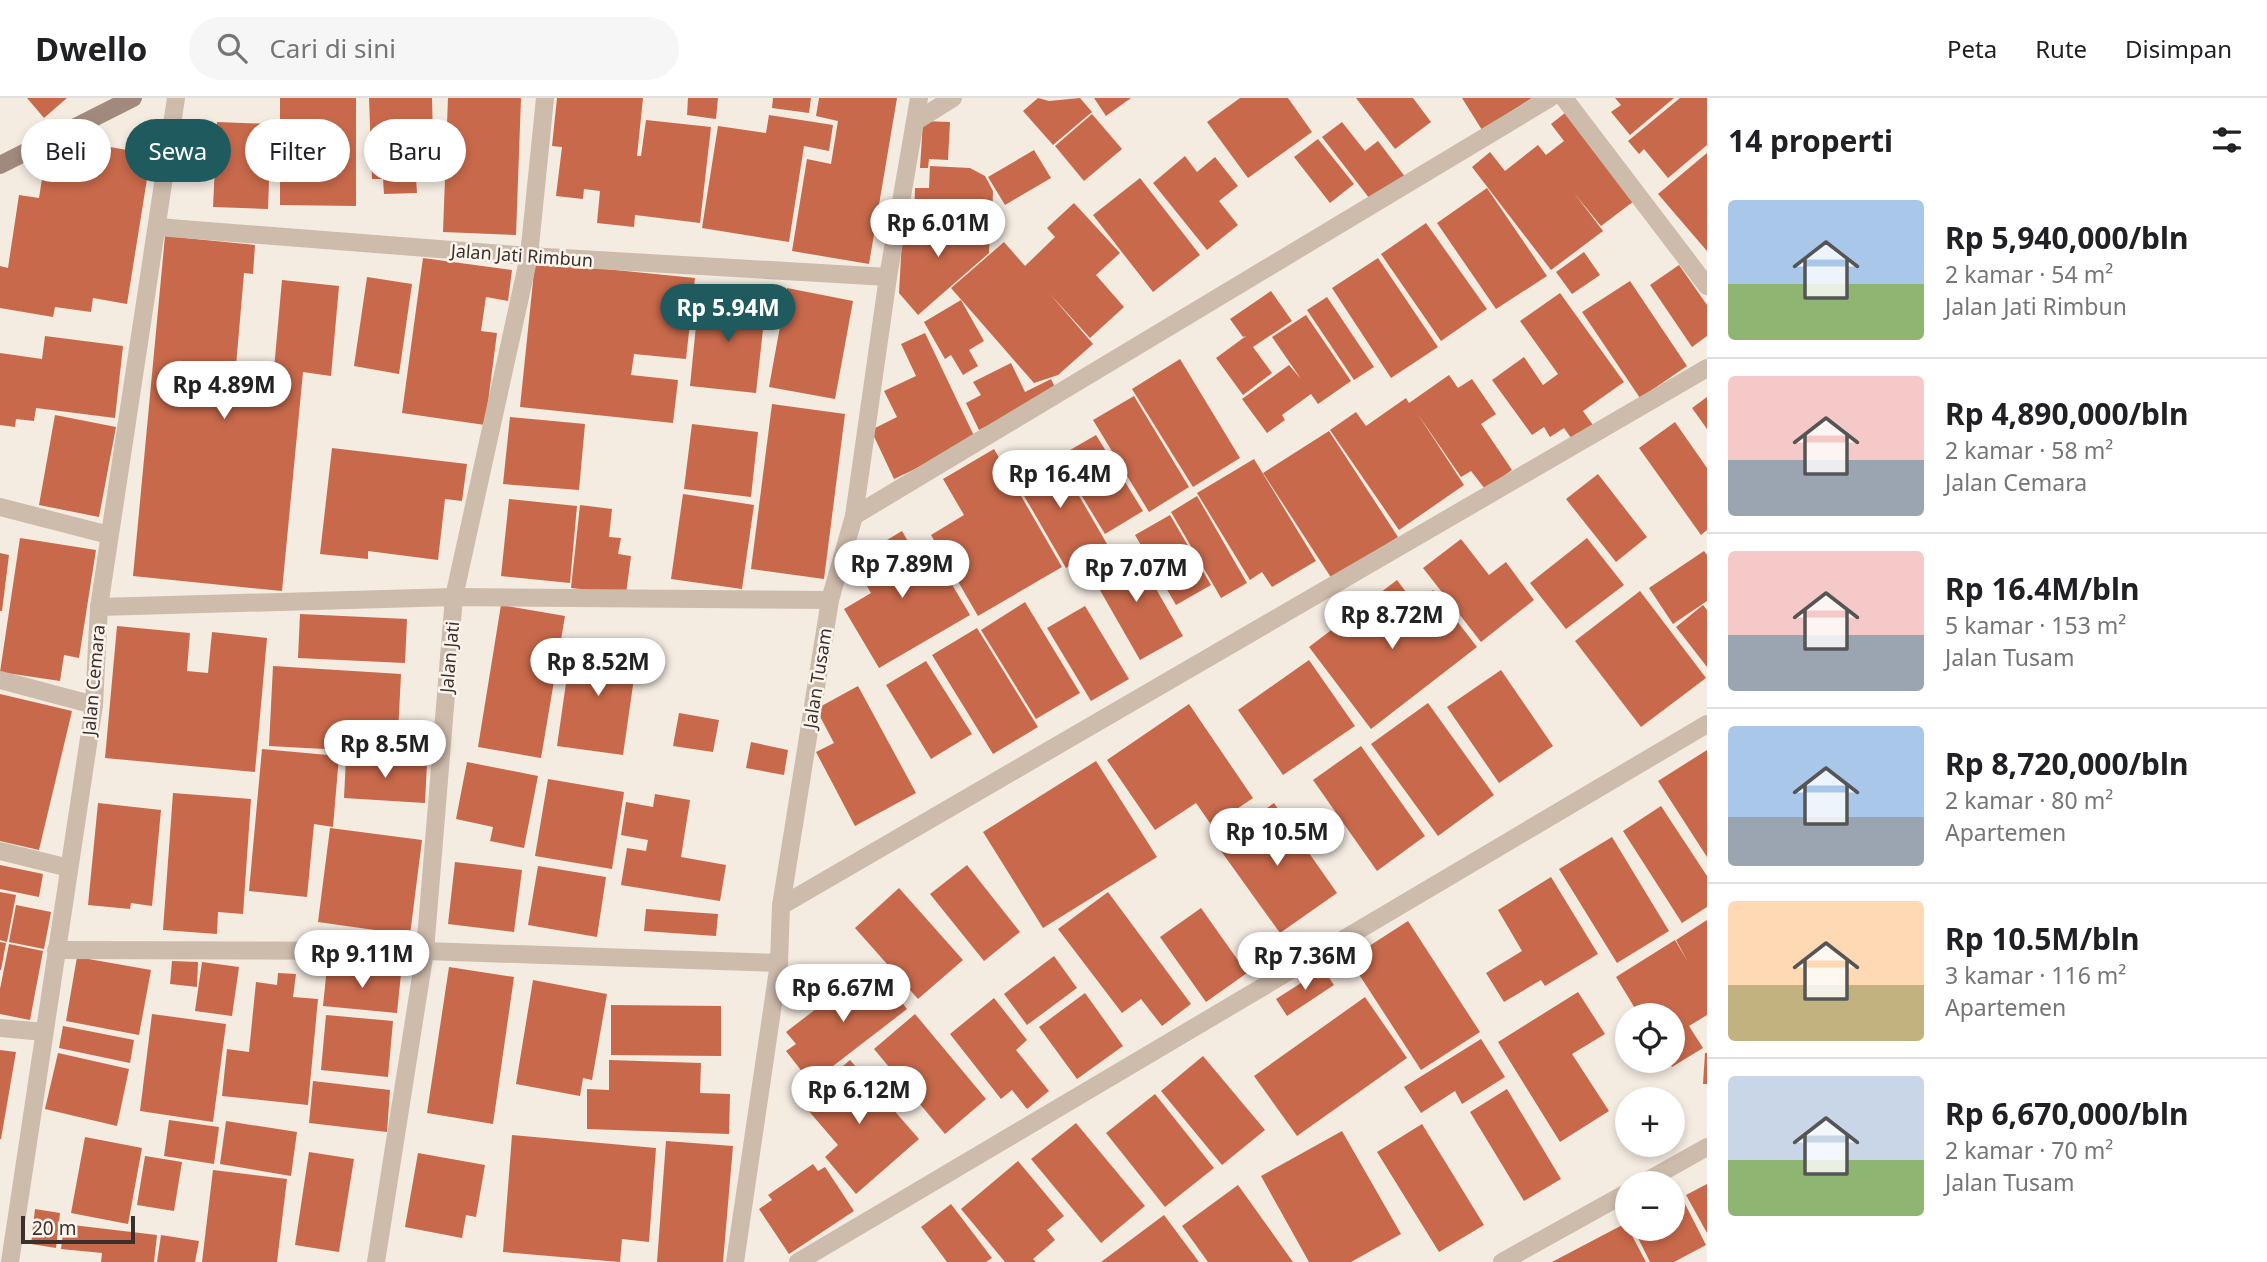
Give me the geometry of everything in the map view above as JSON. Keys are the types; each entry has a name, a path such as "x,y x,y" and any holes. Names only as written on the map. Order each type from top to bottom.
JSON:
{"street":[{"path":"0,165 108,103 133,98"},
{"name":"Jalan Cemara","path":"10,1262 94,705 99,607 109,535 176,98"},
{"name":"Jalan Jati","path":"376,1262 425,951 454,597 529,256 545,98"},
{"name":"Jalan Tusam","path":"735,1262 779,963 781,906 830,600 854,516 888,277 919,98"},
{"path":"916,121 953,98"},
{"path":"854,516 1550,98"},
{"path":"1564,98 1707,286"},
{"name":"Jalan Jati Rimbun","path":"157,227 529,256 888,277"},
{"path":"781,906 1707,368"},
{"path":"0,507 109,535"},
{"path":"99,607 454,597 830,600"},
{"path":"0,680 94,705"},
{"path":"798,1262 1707,724"},
{"path":"0,851 69,868"},
{"path":"56,950 425,951 779,963"},
{"path":"0,1028 44,1032"},
{"path":"1664,1171 1707,1147"},
{"path":"1502,1262 1615,1199"}],"building":[{"path":"27,98 67,98 44,118"},
{"path":"280,98 356,98 356,206 280,205 280,182 350,182 350,119 280,119"},
{"path":"369,98 432,98 433,119 370,119"},
{"path":"448,98 521,98 516,235 443,232 445,182 466,182 466,119 447,119"},
{"path":"557,98 643,98 637,156 641,156 646,120 711,127 700,223 635,215 634,227 597,223 600,191 584,189 583,199 556,196 562,147 552,146"},
{"path":"688,98 718,98 716,119 687,115"},
{"path":"773,98 811,98 809,113 772,108"},
{"path":"819,98 897,98 869,264 792,251 807,159 831,164 838,121 816,116"},
{"path":"1038,98 1049,101 1080,98 1092,112 1053,145 1023,111"},
{"path":"1094,98 1131,98 1106,116"},
{"path":"1240,98 1288,98 1312,132 1248,178 1207,122"},
{"path":"1356,98 1413,98 1431,122 1395,149"},
{"path":"1462,98 1532,98 1482,130"},
{"path":"1615,98 1674,98 1630,135 1611,112 1621,105"},
{"path":"1680,98 1707,98 1707,145 1668,178 1644,149 1639,154 1628,141"},
{"path":"1570,109 1638,198 1601,226 1574,193 1603,231 1551,270 1472,167 1490,152 1505,171 1538,145 1546,155 1564,141 1551,124"},
{"path":"1092,114 1122,149 1084,181 1055,146"},
{"path":"769,115 833,125 829,151 804,146 789,242 702,228 718,126 766,133"},
{"path":"923,121 950,122 948,160 929,159 928,168 920,168"},
{"path":"1342,122 1365,151 1378,141 1406,178 1373,203 1322,137"},
{"path":"231,123 245,123 245,182 269,182 268,209 213,207 214,182 231,182"},
{"path":"1318,139 1354,184 1330,203 1294,157"},
{"path":"111,147 125,150 125,182 147,182 127,304 93,298 91,312 55,307 53,317 0,308 0,266 8,268 19,195 39,198 42,182 111,182"},
{"path":"1034,150 1051,178 1005,205 988,177"},
{"path":"1707,153 1707,251 1658,194"},
{"path":"1185,156 1197,172 1215,157 1238,186 1219,201 1238,225 1207,250 1153,183"},
{"path":"930,166 970,168 985,176 993,191 992,224 914,221 915,188 929,188"},
{"path":"1140,178 1200,255 1153,292 1093,215"},
{"path":"383,182 416,182 417,193 384,194"},
{"path":"1487,188 1547,276 1496,309 1437,223"},
{"path":"1074,203 1120,253 1096,275 1124,307 1090,338 1049,293 1093,344 1058,375 1034,383 951,288 1004,242 1025,266 1055,237 1047,228"},
{"path":"903,221 990,227 989,253 918,315 899,293"},
{"path":"1426,223 1487,309 1441,341 1381,254"},
{"path":"165,236 255,245 253,274 244,273 236,366 274,369 282,280 339,286 331,376 303,372 282,591 133,576"},
{"path":"1584,252 1600,275 1572,294 1556,272"},
{"path":"423,258 512,270 508,301 486,297 481,331 497,333 485,425 402,413"},
{"path":"1378,258 1438,347 1391,378 1332,288"},
{"path":"535,262 695,278 686,359 634,354 631,375 678,380 673,423 520,407"},
{"path":"1679,265 1707,305 1707,336 1692,347 1650,285"},
{"path":"367,277 412,284 399,374 354,366"},
{"path":"1630,281 1687,366 1640,398 1582,312"},
{"path":"787,288 853,301 835,399 769,387"},
{"path":"1271,291 1292,321 1253,347 1272,373 1243,395 1216,358 1246,336 1243,337 1230,319"},
{"path":"1560,293 1624,382 1583,411 1595,428 1574,442 1564,428 1550,437 1544,427 1532,435 1492,380 1524,357 1543,385 1558,374 1520,321"},
{"path":"699,295 766,302 756,393 690,386"},
{"path":"1327,297 1374,367 1354,380 1307,310"},
{"path":"961,300 984,341 969,350 978,366 963,375 951,355 945,359 924,322"},
{"path":"1306,315 1351,381 1318,404 1311,394 1282,415 1285,420 1267,433 1242,399 1289,365 1301,379 1272,337"},
{"path":"925,333 976,440 894,479 871,430 897,417 884,391 916,376 901,344"},
{"path":"45,336 123,346 115,418 36,408 34,421 16,419 15,427 0,425 0,353 42,359"},
{"path":"1180,359 1240,458 1193,487 1132,389"},
{"path":"1011,363 1025,392 1051,379 1057,391 979,430 966,403 981,395 973,382"},
{"path":"1449,375 1458,388 1472,379 1496,414 1481,424 1512,470 1485,489 1471,471 1461,477 1417,413 1464,485 1399,530 1330,430 1356,412 1366,426 1406,398 1409,403"},
{"path":"1134,396 1189,487 1149,512 1093,420"},
{"path":"1707,397 1707,429 1692,408"},
{"path":"772,404 845,414 824,579 751,569"},
{"path":"55,415 116,427 99,517 39,505"},
{"path":"510,417 585,424 579,490 503,484"},
{"path":"1675,422 1707,468 1707,530 1701,535 1639,448"},
{"path":"692,424 758,432 751,497 684,489"},
{"path":"1329,431 1398,537 1332,579 1263,473"},
{"path":"1096,435 1143,511 1105,534 1058,457"},
{"path":"332,448 467,464 462,501 445,499 438,560 368,551 368,559 320,554"},
{"path":"994,449 1062,567 978,616 931,535 964,515 943,479"},
{"path":"1053,451 1107,544 1066,568 1012,475"},
{"path":"1254,459 1316,561 1272,587 1262,572 1250,580 1197,493"},
{"path":"1598,474 1647,537 1616,562 1566,499"},
{"path":"683,494 754,505 742,589 671,579"},
{"path":"1197,496 1247,583 1221,598 1171,512"},
{"path":"509,499 577,506 570,583 501,576"},
{"path":"580,505 612,509 609,537 621,538 618,554 631,556 626,594 571,588"},
{"path":"1170,515 1211,585 1176,605 1135,535"},
{"path":"902,531 920,562 934,554 970,615 879,668 844,609 871,593 852,561"},
{"path":"20,538 96,550 79,658 64,655 60,681 0,672"},
{"path":"1587,538 1624,585 1566,629 1530,583"},
{"path":"1461,539 1489,575 1506,562 1534,600 1481,642 1423,568"},
{"path":"1132,547 1183,636 1140,660 1089,571"},
{"path":"1704,551 1707,555 1707,601 1673,624 1649,588"},
{"path":"0,553 9,555 2,611 0,611"},
{"path":"1397,580 1415,604 1433,590 1477,647 1371,729 1309,647"},
{"path":"1640,591 1706,678 1641,727 1575,641"},
{"path":"1025,602 1080,693 1036,719 981,630"},
{"path":"501,605 565,616 541,758 478,747"},
{"path":"1703,605 1707,610 1707,667 1676,627"},
{"path":"1085,606 1129,679 1091,701 1047,628"},
{"path":"300,614 407,619 405,663 298,658"},
{"path":"117,626 190,633 187,671 208,673 212,632 267,638 255,772 105,758"},
{"path":"977,628 1038,727 993,754 932,655"},
{"path":"572,641 638,650 623,755 557,746"},
{"path":"1309,660 1355,726 1283,775 1238,710"},
{"path":"926,661 972,734 931,759 886,685"},
{"path":"273,666 401,674 397,753 269,746"},
{"path":"1501,670 1553,746 1499,783 1447,707"},
{"path":"858,686 916,793 855,826 816,752 834,743 816,709"},
{"path":"0,694 72,711 39,850 0,841"},
{"path":"1428,703 1494,795 1438,836 1371,744"},
{"path":"1189,704 1253,798 1212,826 1196,803 1155,830 1107,760"},
{"path":"679,713 719,720 713,752 673,746"},
{"path":"751,742 788,750 784,775 746,768"},
{"path":"1361,746 1425,836 1377,871 1313,780"},
{"path":"262,749 339,756 333,827 314,824 307,897 249,891"},
{"path":"1707,750 1707,857 1658,781"},
{"path":"346,758 427,763 425,803 344,798"},
{"path":"1096,761 1157,857 1043,928 983,832"},
{"path":"467,762 538,776 524,848 490,841 493,827 456,819"},
{"path":"548,779 624,792 612,869 535,856"},
{"path":"173,793 251,799 243,914 218,912 217,934 163,930"},
{"path":"655,794 690,800 681,857 726,865 720,901 621,885 627,848 646,851 648,840 621,835 626,802 653,807"},
{"path":"98,803 161,810 152,906 131,903 130,909 88,905"},
{"path":"1274,803 1337,893 1280,933 1216,844"},
{"path":"1661,806 1707,876 1707,907 1682,923 1623,831"},
{"path":"330,828 422,840 410,935 318,922"},
{"path":"1612,837 1669,931 1617,963 1559,869"},
{"path":"455,862 522,870 514,932 448,924"},
{"path":"0,865 43,874 39,897 0,889"},
{"path":"967,865 1020,932 984,961 930,894"},
{"path":"538,866 606,877 597,937 528,925"},
{"path":"1551,877 1598,954 1545,986 1541,980 1504,1002 1486,973 1522,951 1498,910"},
{"path":"899,888 963,960 918,999 855,928"},
{"path":"0,892 16,895 7,942 0,940"},
{"path":"1108,892 1191,1004 1162,1026 1141,999 1122,1013 1058,929"},
{"path":"16,905 51,912 44,949 9,942"},
{"path":"1201,908 1247,973 1206,1002 1160,937"},
{"path":"646,909 718,914 716,936 644,931"},
{"path":"1707,920 1707,1015 1689,1026 1703,1048 1685,1059 1685,1003 1632,1003 1616,977 1675,940 1688,962 1676,940"},
{"path":"1408,921 1480,1032 1421,1070 1349,959"},
{"path":"0,942 6,943 1,970 0,970"},
{"path":"9,944 43,951 30,1020 0,1014 0,989"},
{"path":"1054,956 1077,988 1027,1025 1004,994"},
{"path":"77,957 151,970 139,1035 66,1021"},
{"path":"172,961 198,962 197,987 170,984"},
{"path":"202,962 239,967 232,1016 195,1011"},
{"path":"873,965 907,1009 811,1083 786,1051 796,1044 786,1032"},
{"path":"327,967 401,974 397,1013 323,1006"},
{"path":"449,967 514,977 493,1124 427,1113"},
{"path":"1323,969 1334,985 1287,1016 1276,999"},
{"path":"278,973 296,974 293,997 318,999 308,1105 222,1096 227,1049 249,1052 256,982 277,985"},
{"path":"533,980 607,994 592,1080 583,1078 580,1096 516,1084"},
{"path":"1578,992 1605,1034 1572,1054 1609,1111 1560,1142 1498,1042"},
{"path":"1085,993 1123,1046 1077,1079 1039,1027"},
{"path":"1365,997 1407,1058 1297,1136 1254,1076"},
{"path":"994,998 1027,1040 1016,1050 1049,1091 1027,1109 1012,1090 1001,1099 950,1034"},
{"path":"611,1005 721,1006 721,1056 611,1055"},
{"path":"152,1014 226,1024 213,1122 140,1111"},
{"path":"915,1014 986,1099 945,1134 874,1049"},
{"path":"326,1015 393,1021 388,1077 321,1070"},
{"path":"63,1026 134,1040 130,1063 59,1048"},
{"path":"1481,1039 1505,1077 1462,1104 1455,1091 1421,1113 1404,1087"},
{"path":"0,1050 16,1052 1,1139 0,1139"},
{"path":"58,1053 129,1069 117,1126 45,1109"},
{"path":"1705,1053 1707,1084 1703,1084"},
{"path":"1203,1056 1265,1130 1222,1165 1161,1091"},
{"path":"609,1060 701,1063 700,1093 730,1094 729,1134 587,1129 587,1089 609,1090"},
{"path":"850,1060 919,1139 856,1194 825,1157 838,1145 801,1102"},
{"path":"313,1081 390,1090 387,1132 309,1123"},
{"path":"1507,1089 1561,1179 1524,1201 1470,1112"},
{"path":"1155,1094 1214,1168 1165,1207 1106,1133"},
{"path":"169,1120 219,1127 214,1164 164,1156"},
{"path":"226,1121 297,1132 291,1176 220,1164"},
{"path":"1076,1123 1145,1206 1101,1243 1031,1159"},
{"path":"1422,1124 1484,1225 1439,1252 1377,1152"},
{"path":"1342,1131 1401,1234 1351,1262 1309,1262 1261,1176"},
{"path":"512,1135 656,1148 649,1242 622,1239 620,1262 503,1252"},
{"path":"85,1137 142,1148 128,1224 71,1213"},
{"path":"666,1141 733,1146 723,1262 657,1262"},
{"path":"309,1152 354,1159 339,1252 295,1245"},
{"path":"418,1153 485,1165 476,1217 466,1215 462,1238 405,1227"},
{"path":"145,1156 182,1162 174,1211 137,1205"},
{"path":"1018,1161 1064,1216 1047,1230 1055,1240 1033,1259 1036,1262 1005,1262 961,1209"},
{"path":"813,1164 818,1171 825,1167 854,1211 789,1254 759,1209 772,1200 768,1195"},
{"path":"213,1170 287,1179 277,1262 202,1262"},
{"path":"1707,1184 1707,1233 1686,1195"},
{"path":"1238,1185 1293,1262 1208,1262 1182,1226"},
{"path":"951,1204 992,1258 986,1262 947,1262 921,1227"},
{"path":"1685,1204 1706,1245 1674,1262 1650,1262 1640,1241 1685,1241"},
{"path":"35,1209 60,1213 56,1248 31,1244"},
{"path":"1164,1215 1199,1262 1101,1262"},
{"path":"64,1224 157,1235 154,1262 101,1262 102,1253 61,1249"},
{"path":"1615,1229 1615,1241 1635,1241 1646,1262 1552,1262"},
{"path":"161,1235 199,1241 195,1262 157,1262"}]}
